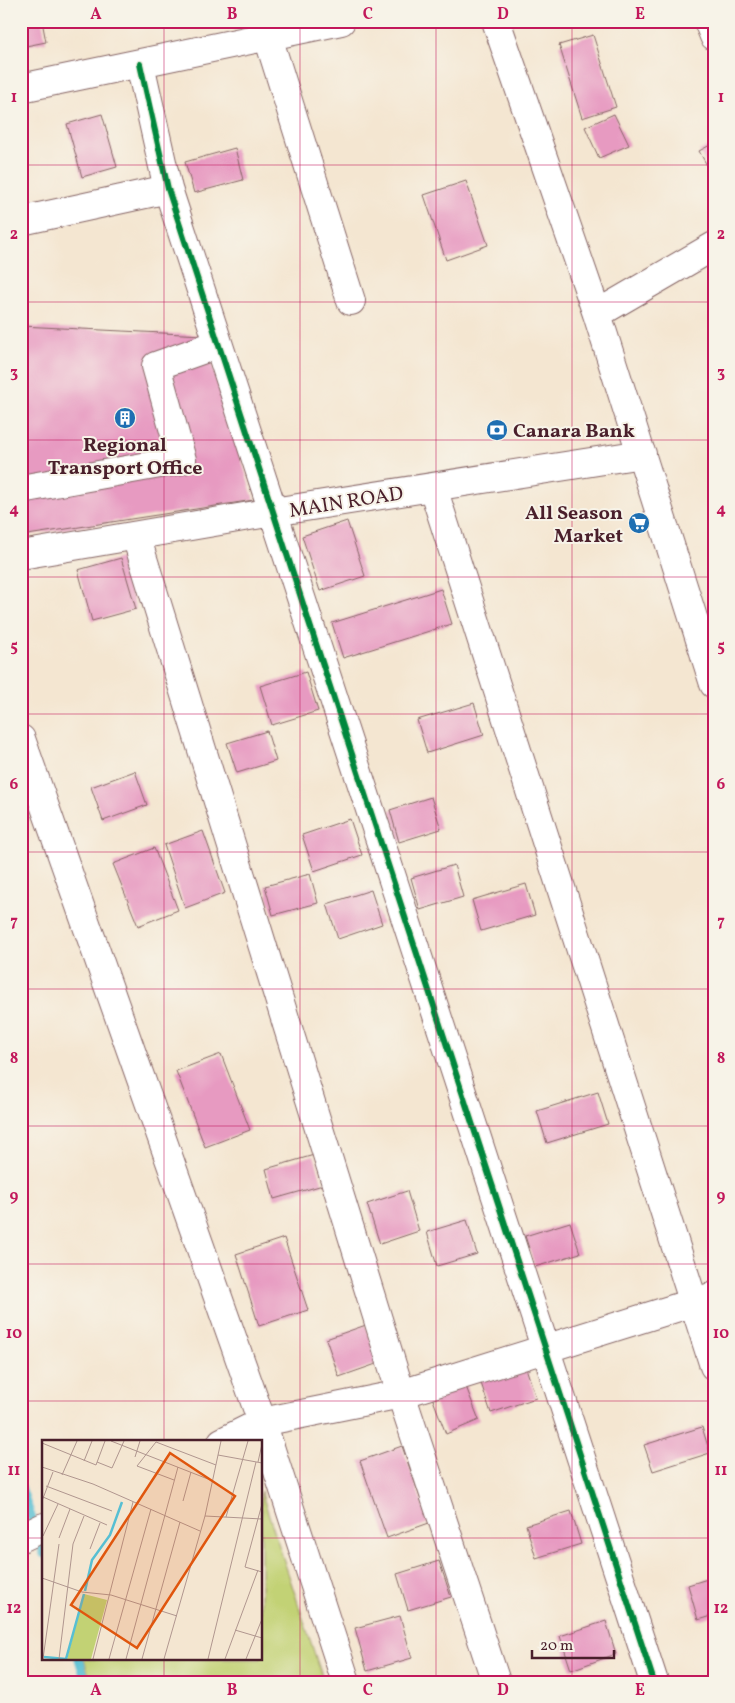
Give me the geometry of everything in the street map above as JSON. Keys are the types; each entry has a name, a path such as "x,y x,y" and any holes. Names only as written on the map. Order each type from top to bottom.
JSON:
{"street":[{"path":"21,88 341,21"},
{"path":"496,21 597,314 714,684"},
{"path":"708,21 714,36"},
{"path":"268,37 351,301"},
{"path":"140,64 168,189 547,1348 654,1682"},
{"path":"21,221 168,189"},
{"path":"597,314 714,246"},
{"path":"21,489 182,460 156,366 218,344"},
{"name":"MAIN ROAD","path":"21,555 273,512 642,454"},
{"path":"433,488 704,1299 714,1366"},
{"path":"136,536 401,1394 496,1682"},
{"path":"21,740 262,1422 346,1682"},
{"path":"226,1440 262,1422 401,1394 704,1299"},
{"path":"21,1538 42,1528"}],"green space":[{"path":"262,1494 324,1682 91,1682 84,1660 262,1660"}],"building":[{"path":"21,21 42,21 46,42 21,47"},
{"path":"593,35 616,107 582,118 559,45"},
{"path":"102,114 117,167 82,177 67,124"},
{"path":"614,114 629,145 599,158 585,127"},
{"path":"714,143 714,178 699,151"},
{"path":"235,148 243,180 194,193 185,162"},
{"path":"466,181 488,245 446,260 424,195"},
{"name":"Regional Transport Office","path":"21,326 203,335 254,500 21,536"},
{"path":"347,521 365,576 320,591 302,536"},
{"path":"121,558 136,609 92,621 78,570"},
{"path":"441,589 452,624 343,658 332,623"},
{"path":"306,672 318,711 272,725 260,686"},
{"path":"474,703 484,735 427,753 417,720"},
{"path":"267,731 276,761 237,773 227,743"},
{"path":"135,771 147,805 103,821 91,787"},
{"path":"431,797 441,829 399,842 390,810"},
{"path":"350,819 362,855 314,871 302,835"},
{"path":"203,831 225,893 185,908 164,845"},
{"path":"154,848 178,910 138,926 113,864"},
{"path":"454,865 463,897 420,910 411,878"},
{"path":"310,874 318,903 273,915 265,886"},
{"path":"526,884 535,915 481,931 472,900"},
{"path":"371,890 382,924 338,939 327,904"},
{"path":"221,1054 250,1130 205,1147 176,1071"},
{"path":"598,1092 608,1124 547,1143 537,1111"},
{"path":"314,1155 323,1185 274,1199 266,1169"},
{"path":"407,1191 419,1231 380,1244 367,1204"},
{"path":"467,1220 477,1254 437,1266 427,1232"},
{"path":"570,1222 580,1253 535,1267 525,1236"},
{"path":"284,1238 308,1310 259,1326 236,1254"},
{"path":"366,1325 379,1363 339,1377 326,1339"},
{"path":"524,1362 536,1398 491,1413 479,1377"},
{"path":"465,1384 479,1420 446,1434 432,1397"},
{"path":"702,1427 710,1453 653,1471 644,1445"},
{"path":"402,1446 429,1523 387,1538 360,1461"},
{"path":"571,1511 581,1544 536,1558 526,1525"},
{"path":"439,1561 451,1597 408,1610 397,1574"},
{"path":"714,1577 714,1615 698,1620 688,1585"},
{"path":"400,1616 412,1658 367,1671 355,1628"},
{"path":"606,1621 616,1654 571,1670 560,1636"}],"waterway":[{"path":"21,1487 42,1548"},
{"path":"79,1660 86,1682"}],"cycle path":[{"path":"140,64 168,189 654,1682"}],"place":[{"name":"Regional Transport Office","path":"125,418"},
{"name":"Canara Bank","path":"497,430"},
{"name":"All Season Market","path":"639,523"}]}
